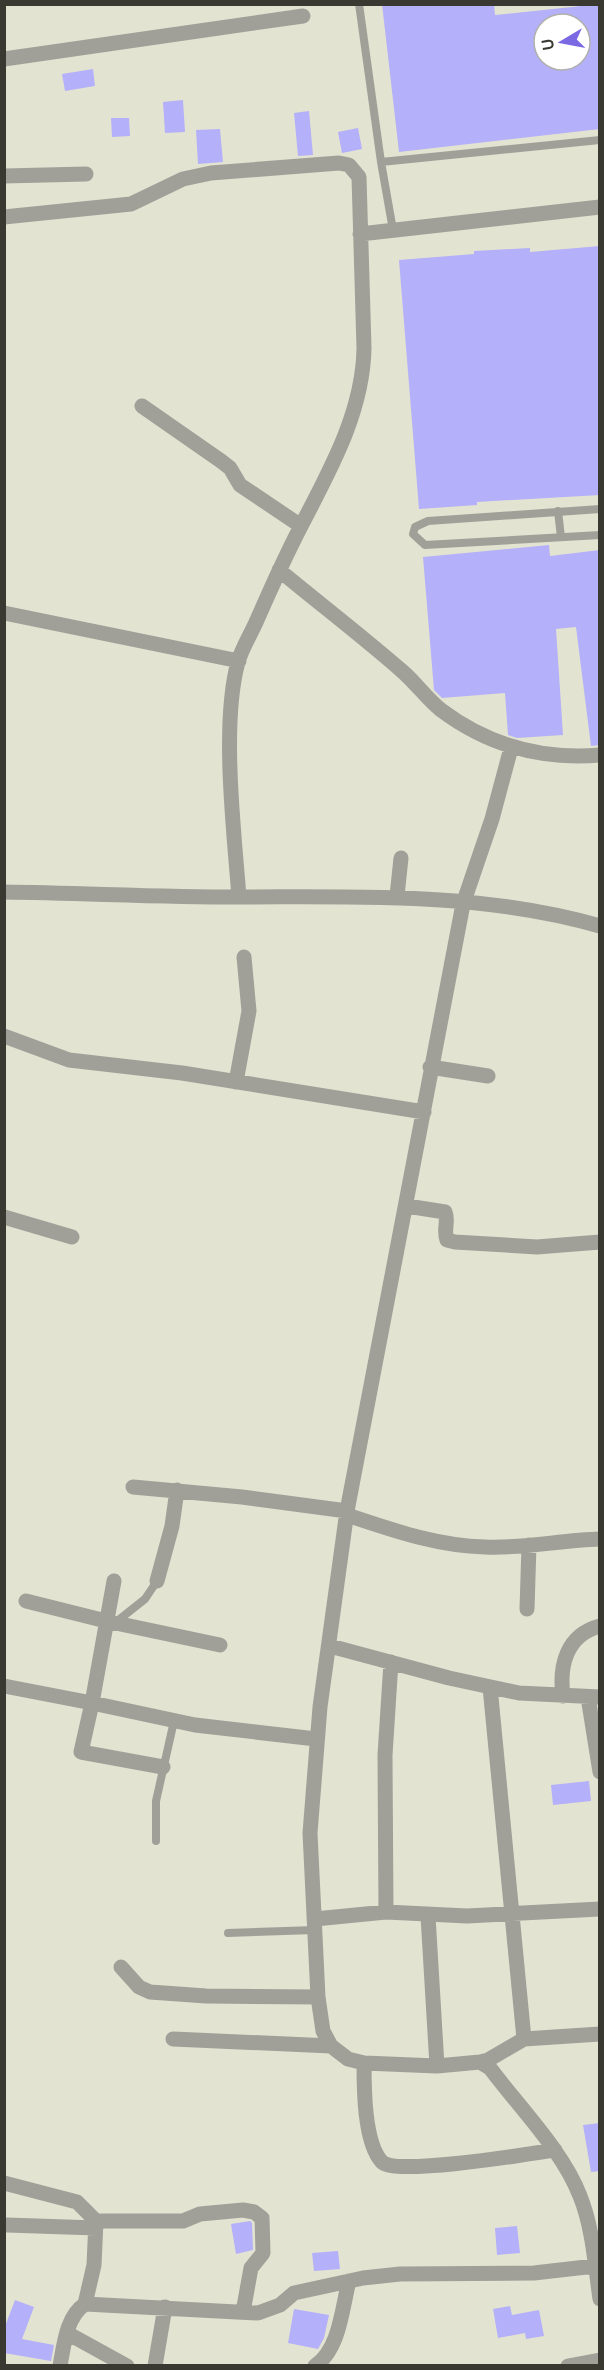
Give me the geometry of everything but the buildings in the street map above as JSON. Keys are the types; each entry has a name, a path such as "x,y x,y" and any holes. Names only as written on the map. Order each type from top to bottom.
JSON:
{"street":[{"path":"4,59 303,16"},
{"path":"4,217 131,204 183,179 211,173 339,163 349,165 358,177 364,348 361,384 330,472 279,570 238,661 232,704 231,756 239,897"},
{"path":"4,176 86,174"},
{"path":"360,234 600,207"},
{"path":"142,406 230,468 240,484 301,526"},
{"path":"279,570 404,672 440,709 474,731 511,748 576,757 600,755"},
{"path":"4,613 238,661"},
{"path":"511,748 492,819 463,904 430,1067 424,1112 347,1513 316,1739 310,1833 318,1997 323,2031 331,2046 348,2059 364,2063 437,2066 480,2062 488,2060 524,2039 600,2034"},
{"path":"397,897 401,858"},
{"path":"4,892 239,897 397,897 557,914 600,926"},
{"path":"236,1082 249,1011 244,957"},
{"path":"4,1036 69,1060 236,1082 424,1112"},
{"path":"430,1067 488,1076"},
{"path":"406,1206 445,1212 447,1216 445,1236 447,1240 455,1242 537,1247 600,1242"},
{"path":"4,1217 72,1237"},
{"path":"133,1487 177,1490 347,1513 415,1537 452,1545 486,1547 600,1539"},
{"path":"157,1581 172,1526 177,1490"},
{"path":"528,1609 529,1545"},
{"path":"114,1581 110,1622 81,1756 163,1767"},
{"path":"26,1600 110,1622 220,1645"},
{"path":"562,1696 562,1664 565,1653 587,1631 600,1626"},
{"path":"330,1646 490,1687 562,1696 594,1697 600,1772"},
{"path":"386,1912 385,1755 391,1662"},
{"path":"4,1686 174,1721 252,1734 316,1739"},
{"path":"490,1687 524,2039"},
{"path":"315,1924 386,1912 428,1916 600,1909"},
{"path":"428,1916 437,2066"},
{"path":"121,1967 139,1987 150,1992 318,1997"},
{"path":"173,2039 331,2046"},
{"path":"480,2062 490,2068 555,2150 592,2207 600,2300"},
{"path":"364,2063 364,2091 372,2141 380,2160 386,2166 404,2168 448,2164 555,2150"},
{"path":"4,2183 77,2202 96,2224 94,2265 85,2304 75,2312 67,2333 60,2366"},
{"path":"7,2225 183,2221 200,2214 230,2210 254,2212 262,2218 263,2253 251,2268 243,2312"},
{"path":"85,2304 264,2312 279,2305 294,2293 349,2281 400,2274 489,2275 596,2260"},
{"path":"315,2366 324,2360 333,2342 349,2281"},
{"path":"155,2366 165,2307"},
{"path":"67,2333 127,2366"},
{"path":"568,2366 600,2360"}],"lane":[{"path":"359,4 393,230"},
{"path":"381,162 600,140"},
{"path":"600,509 428,521 415,526 413,534 424,545 600,535"},
{"path":"558,512 561,537"},
{"path":"110,1622 145,1599 157,1581"},
{"path":"156,1841 156,1801 174,1721"},
{"path":"228,1933 315,1924"}]}
